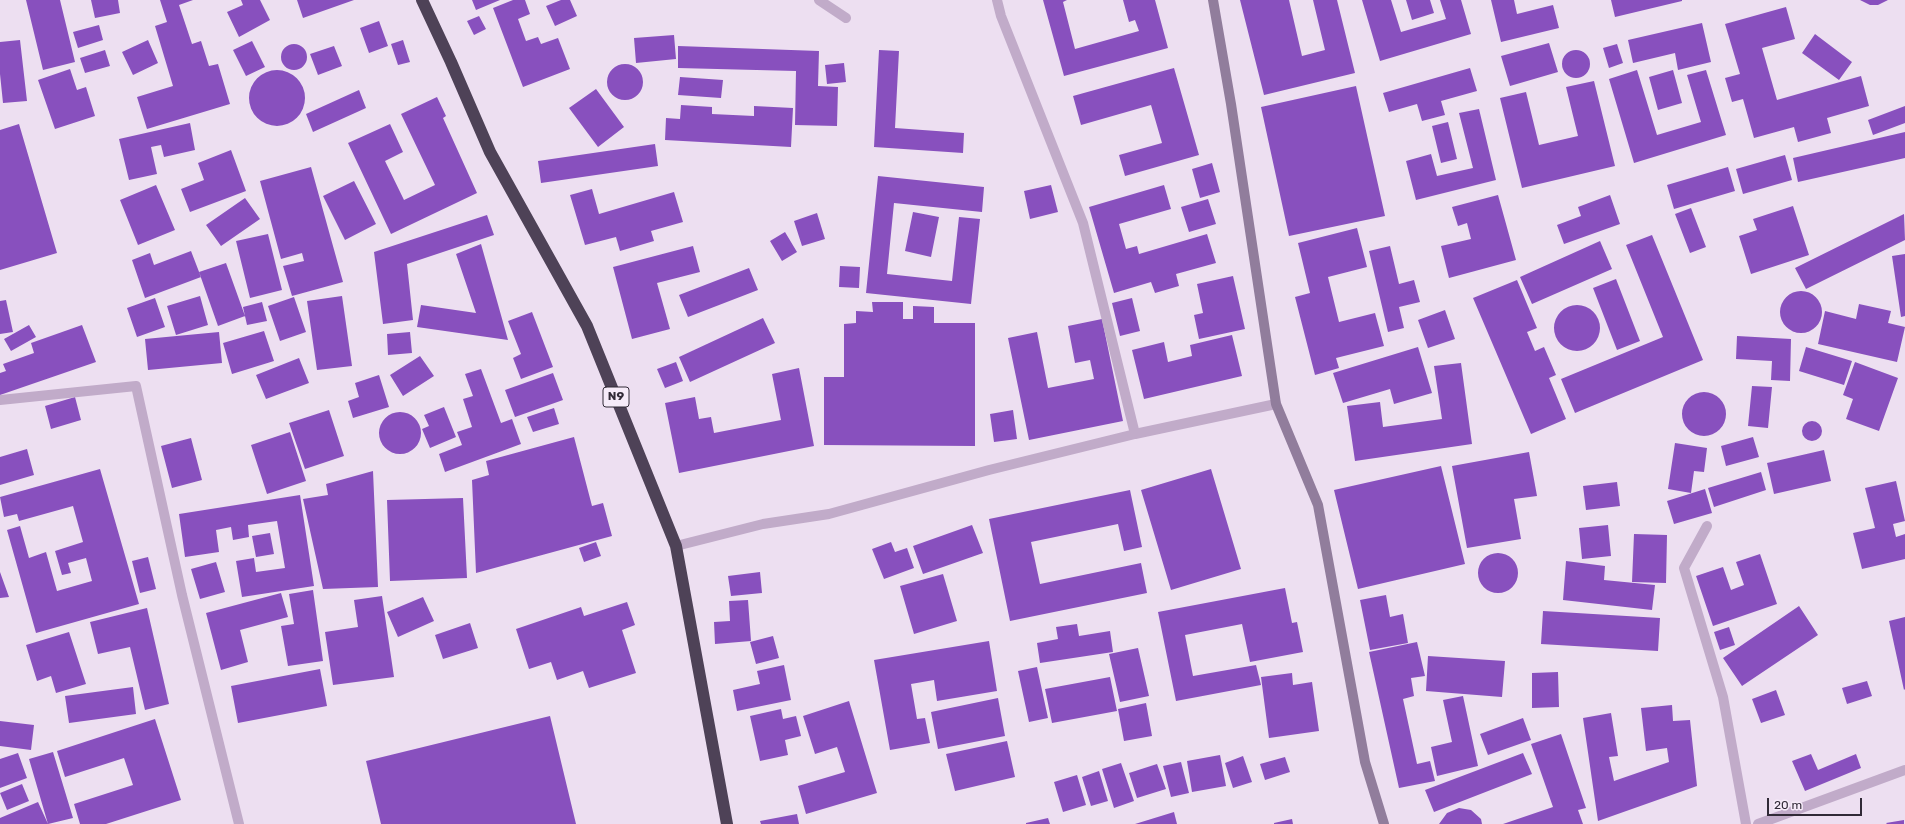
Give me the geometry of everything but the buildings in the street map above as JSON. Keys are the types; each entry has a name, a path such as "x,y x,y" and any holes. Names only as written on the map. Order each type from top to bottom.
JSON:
{"highway":[{"name":"N9","path":"422,0 490,152 587,326 676,546 726,824"}],"street":[{"path":"819,0 846,18"},
{"path":"997,0 1001,16 1083,223 1135,434"},
{"path":"1213,0 1231,104 1276,404 1318,505 1365,762 1384,824"},
{"path":"0,400 136,386 182,595 239,824"},
{"path":"676,546 763,524 829,514 989,470 1135,434 1276,404"},
{"path":"1707,526 1684,568 1723,697 1746,824"},
{"path":"1758,824 1905,770"}]}
